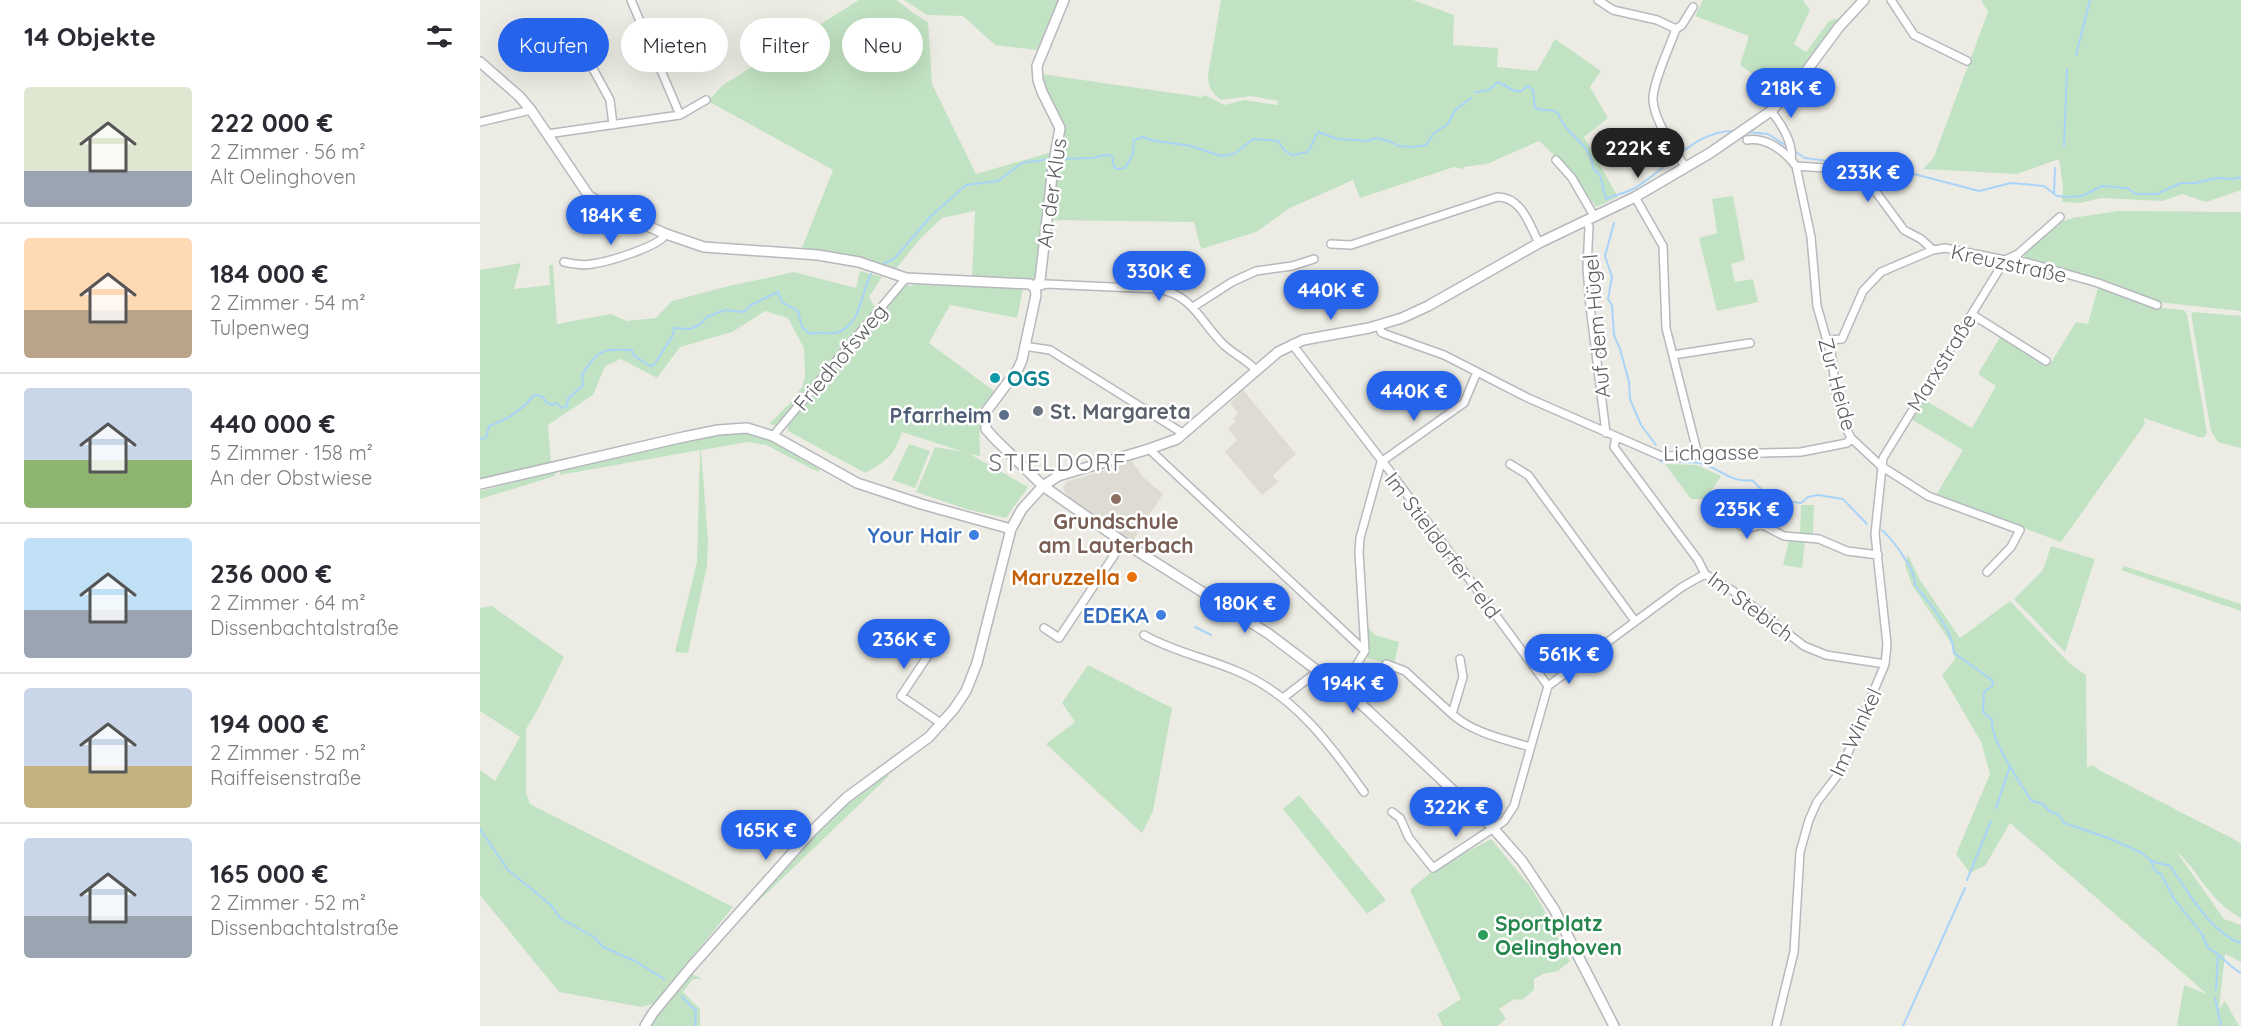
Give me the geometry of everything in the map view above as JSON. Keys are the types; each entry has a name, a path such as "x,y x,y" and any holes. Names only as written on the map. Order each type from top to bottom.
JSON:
{"main road":[{"name":"An der Klus","path":"1044,486 998,443 986,429 984,420 985,414 1022,360 1036,295 1035,288 1040,280 1059,128 1038,81 1037,66 1064,0"},
{"path":"645,1026 691,967 812,832 846,798 912,750 942,724 966,691 977,663 1011,529 1022,509 1044,486 1058,476 1071,471 1165,444 1184,434 1278,352 1292,344 1402,318 1428,306 1539,243 1635,197 1684,164 1736,137 1772,111 1793,90 1839,27 1864,0"},
{"path":"480,62 519,96 531,110 589,196 620,214 666,234 704,247 824,256 859,262 906,278 1030,284 1035,288"},
{"path":"480,484 606,453 734,428 756,430 773,436 857,483 1011,529"},
{"path":"1044,486 1123,542 1236,612 1380,719 1493,828 1522,861 1554,909 1614,1026"}],"street":[{"path":"631,0 680,115"},
{"path":"1598,0 1613,10 1657,20 1676,29"},
{"path":"1891,0 1914,35 1967,61"},
{"path":"1684,164 1664,129 1653,94 1676,29 1682,25 1693,7"},
{"path":"595,72 610,100 614,124"},
{"path":"547,134 680,115 706,100"},
{"path":"480,122 531,110"},
{"name":"Zur Heide","path":"1772,111 1788,141 1811,237 1817,306 1828,340 1836,394 1845,426 1851,438 1881,466 1928,496 2020,530 2011,547 1988,572"},
{"path":"1747,140 1757,138 1768,142 1793,160 1862,173 1904,230 1921,239 1933,250"},
{"name":"Auf dem Hügel","path":"1556,160 1572,178 1590,218 1587,267 1606,433"},
{"path":"1331,244 1351,245 1497,196 1512,199 1519,205 1539,243"},
{"path":"1635,197 1663,246 1666,328 1698,455"},
{"path":"2005,260 2018,254 2060,217"},
{"path":"564,262 591,265 658,243 666,234"},
{"name":"Kreuzstraße","path":"1828,340 1842,339 1863,291 1881,272 1933,250 1946,249 2005,260 2025,261 2090,280 2157,305"},
{"path":"1193,307 1232,282 1256,271 1292,266 1314,259"},
{"name":"Marxstraße","path":"1881,466 1890,445 1973,315 1975,307 2005,260"},
{"name":"Friedhofsweg","path":"773,436 906,278"},
{"path":"1035,288 1046,284 1157,289 1174,293 1193,307 1227,348 1247,360 1257,371"},
{"path":"1973,315 2046,361"},
{"name":"Lichgasse","path":"1379,325 1381,332 1385,334 1444,355 1528,398 1661,456 1801,452 1847,443 1851,438"},
{"path":"1673,356 1750,343"},
{"name":"Im Stieldorfer Feld","path":"1292,344 1548,686"},
{"path":"1024,346 1050,350 1184,434"},
{"path":"1342,689 1365,651 1360,538 1381,462 1464,402 1477,372"},
{"name":"Im Stebich","path":"1616,437 1614,447 1706,574 1722,583 1814,652 1885,664"},
{"path":"1149,449 1365,651"},
{"path":"1510,464 1528,476 1635,621"},
{"name":"Im Winkel","path":"1776,1026 1794,952 1800,852 1809,820 1817,802 1840,772 1885,664 1887,644 1875,534 1882,478 1881,466"},
{"path":"1745,516 1784,536 1819,539 1847,551 1878,555"},
{"path":"1738,523 1741,527 1749,528 1762,524"},
{"path":"1044,628 1059,638 1123,542"},
{"path":"1392,812 1400,818 1409,838 1433,868 1493,828 1510,815 1514,806 1548,686 1682,586 1706,574"},
{"path":"1144,635 1164,647 1242,673 1283,698 1314,726 1364,792"},
{"path":"927,657 901,696 942,724"},
{"path":"1452,714 1463,677 1460,659"},
{"path":"1386,664 1405,671 1460,721 1477,730 1530,747"},
{"path":"1283,698 1318,671"}],"shaded area":[{"path":"1243,390 1296,454 1273,475 1278,482 1262,495 1225,452 1237,440 1228,428 1236,421 1233,418 1238,413 1230,403"},
{"name":"Grundschule am Lauterbach","path":"1131,460 1144,478 1163,494 1132,542 1077,504 1063,488 1066,482 1125,464"}],"green space":[{"path":"859,0 897,0 921,18 842,18 842,72 923,72 923,19 928,22 932,84 976,174 1052,152 1037,275 1032,280 972,277 975,211 942,218 922,237 894,271 848,255 801,250 833,170 708,101 723,85 744,72 830,72 830,18"},
{"path":"904,0 1060,0 1037,50 995,45 963,16 927,15"},
{"path":"1221,0 1413,0 1454,15 1453,45 1498,48 1497,67 1537,71 1555,39 1601,71 1590,87 1608,118 1584,137 1618,197 1596,207 1567,167 1539,141 1487,164 1464,167 1464,169 1454,167 1360,198 1353,180 1290,208 1256,232 1201,249 1194,222 1049,220 1056,167 1063,136 1043,88 1041,74 1201,97 1205,95 1224,105 1244,100 1277,105 1278,101 1251,96 1221,100 1211,89 1208,75"},
{"path":"1703,0 1803,0 1810,10 1794,44 1806,52 1829,21 1840,18 1793,80 1779,93 1740,65 1749,36 1695,16"},
{"path":"1981,0 2241,0 2241,190 2206,202 2183,194 2162,201 2102,198 2080,203 2062,202 2063,185 2059,159 2017,174 1923,169 1934,157 1988,12"},
{"path":"1733,196 1745,260 1731,264 1735,282 1753,279 1758,302 1717,311 1699,238 1717,233 1712,199"},
{"path":"2118,211 2241,212 2241,311 2157,302 2026,259 2024,256 2061,222 2072,218"},
{"path":"521,263 514,289 550,285 549,265 553,265 557,324 611,314 627,321 656,318 672,301 794,272 856,288 860,271 882,277 869,297 876,309 778,426 769,424 792,401 802,387 805,376 804,348 788,318 765,311 732,332 680,347 657,378 621,359 605,366 593,395 548,425 551,462 480,482 480,270"},
{"path":"917,283 1023,289 1017,318 950,305 929,343 994,391 979,412 980,456 970,454 1028,487 1006,518 966,509 916,492 935,447 964,452 902,432 889,457 865,473 788,431 787,425 848,349 882,314 903,284 911,286"},
{"path":"2099,284 2160,308 2184,310 2187,314 2207,433 2204,437 2144,418 2145,424 2061,542 1936,495 1963,450 1911,419 1923,399 1972,428 1996,386 1978,374 2000,337 2049,366 2076,322 2088,324"},
{"path":"2194,312 2241,316 2241,448 2218,442 2211,431 2191,314"},
{"path":"751,432 762,435 820,469 818,472 766,445 748,442 701,450 708,540 707,566 688,653 675,652 697,562 700,450 559,475 564,466 723,433"},
{"path":"909,444 930,451 915,488 892,480"},
{"path":"1665,464 1697,465 1721,476 1706,499 1691,499"},
{"path":"556,471 555,476 480,499 480,491"},
{"path":"1766,495 1782,504 1771,525 1755,516"},
{"path":"1801,505 1814,505 1813,535 1800,535"},
{"path":"1789,541 1805,542 1802,568 1783,565"},
{"path":"2051,546 2095,559 2065,652 2014,599 2043,570"},
{"path":"1908,555 1920,580 1960,638 2010,601 2069,663 2086,675 2087,767 2093,765 2241,843 2241,918 2220,903 2176,851 2224,919 2241,925 2241,962 2225,954 2219,1009 2225,1001 2239,1026 2177,1026 2184,985 2207,994 2010,823 1985,866 1970,873 1956,854 1990,774 1981,742 1942,675 1955,659 1951,643 1912,585 1905,565"},
{"path":"2124,566 2241,604 2241,611 2121,570"},
{"path":"492,606 564,657 526,729 526,792 530,804 733,907 655,1003 642,1007 559,992 480,895 480,770 495,781 520,737 480,711 480,608"},
{"path":"1368,627 1375,635 1399,642 1394,665 1367,658"},
{"path":"1088,665 1172,708 1153,811 1142,833 1046,744 1075,722 1062,703"},
{"path":"885,773 889,776 746,913 775,877 834,815 853,797"},
{"path":"1299,795 1386,900 1367,914 1283,809"},
{"path":"1491,839 1530,886 1570,961 1558,971 1543,974 1534,979 1534,990 1522,1000 1514,999 1499,1009 1506,1019 1497,1026 1443,1026 1437,1014 1461,999 1410,890 1435,869"},
{"path":"692,974 703,979 693,979 683,992 700,1009 700,1026 650,1026"}],"waterway":[{"path":"2076,55 2090,0"},
{"path":"2064,146 2067,69"},
{"path":"1475,92 1489,90 1498,82 1515,91 1521,91 1528,86 1533,90 1535,108 1558,113 1561,121 1588,152 1593,168 1600,175 1606,199 1633,189 1681,152 1707,137 1720,132 1735,131"},
{"path":"1059,159 1092,158 1106,155 1112,156 1114,167 1125,168 1133,154 1134,140 1143,137 1191,146 1221,156 1234,154 1253,139 1278,141 1284,150 1292,155 1308,152 1318,132 1338,139 1367,141 1376,138 1398,146 1426,145 1434,133 1448,124 1455,110 1471,98"},
{"path":"1747,132 1768,134 1788,147"},
{"path":"1793,150 1805,158 1851,164 1864,159 1873,159 1893,169 1904,169 1914,174 1979,191 2011,183 2044,186 2057,196 2070,197 2082,196 2102,186 2127,188 2136,194 2157,194 2181,183 2241,177"},
{"path":"883,264 895,258 931,216 966,185 998,181 1022,163 1050,159"},
{"path":"2054,194 2055,168"},
{"path":"1614,223 1605,256 1612,277 1608,299 1612,305 1614,335 1629,382 1630,399 1641,425 1656,445"},
{"path":"480,439 486,438 489,426 514,414 534,395 543,397 552,405 556,403 562,408 567,406 568,399 583,385 582,375 597,355 602,352 632,350 633,355 650,366 654,365 673,335 674,328 690,329 699,325 707,317 725,310 744,312 751,305 778,292 782,302 798,311 802,327 810,334 839,332 847,327 857,314 871,274"},
{"path":"1660,461 1694,462 1706,465 1738,480 1752,480 1763,491 1778,492 1786,501 1801,503 1808,497 1818,495 1843,499 1867,524"},
{"path":"1882,530 1903,556 1912,571 1915,585 1945,626 1950,635 1954,653 1992,680 1993,685 1984,692 1983,712 1992,720 2001,749 2032,801 2043,804 2050,812 2059,815 2064,823 2111,839 2142,853 2151,861 2155,871 2161,874 2174,899 2202,934 2208,948 2241,973"},
{"path":"1195,627 1211,635"},
{"path":"1996,808 2010,766"},
{"path":"1967,880 1991,821"},
{"path":"480,829 508,870 551,905 560,918 594,937 603,947 635,961 664,979"},
{"path":"2151,861 2170,866 2210,921 2220,931 2241,943"},
{"path":"1903,1026 1965,888"},
{"path":"2216,990 2218,954"},
{"path":"682,997 696,1011 695,1026"},
{"path":"2215,998 2221,1026"}],"place":[{"name":"OGS","path":"995,378"},
{"name":"St. Margareta","path":"1038,411"},
{"name":"Pfarrheim","path":"1004,415"},
{"name":"Grundschule am Lauterbach","path":"1116,499"},
{"name":"Your Hair","path":"974,535"},
{"name":"Maruzzella","path":"1132,577"},
{"name":"EDEKA","path":"1161,615"},
{"name":"Sportplatz Oelinghoven","path":"1483,935"}],"district":[{"name":"STIELDORF","path":"1058,462"}]}
